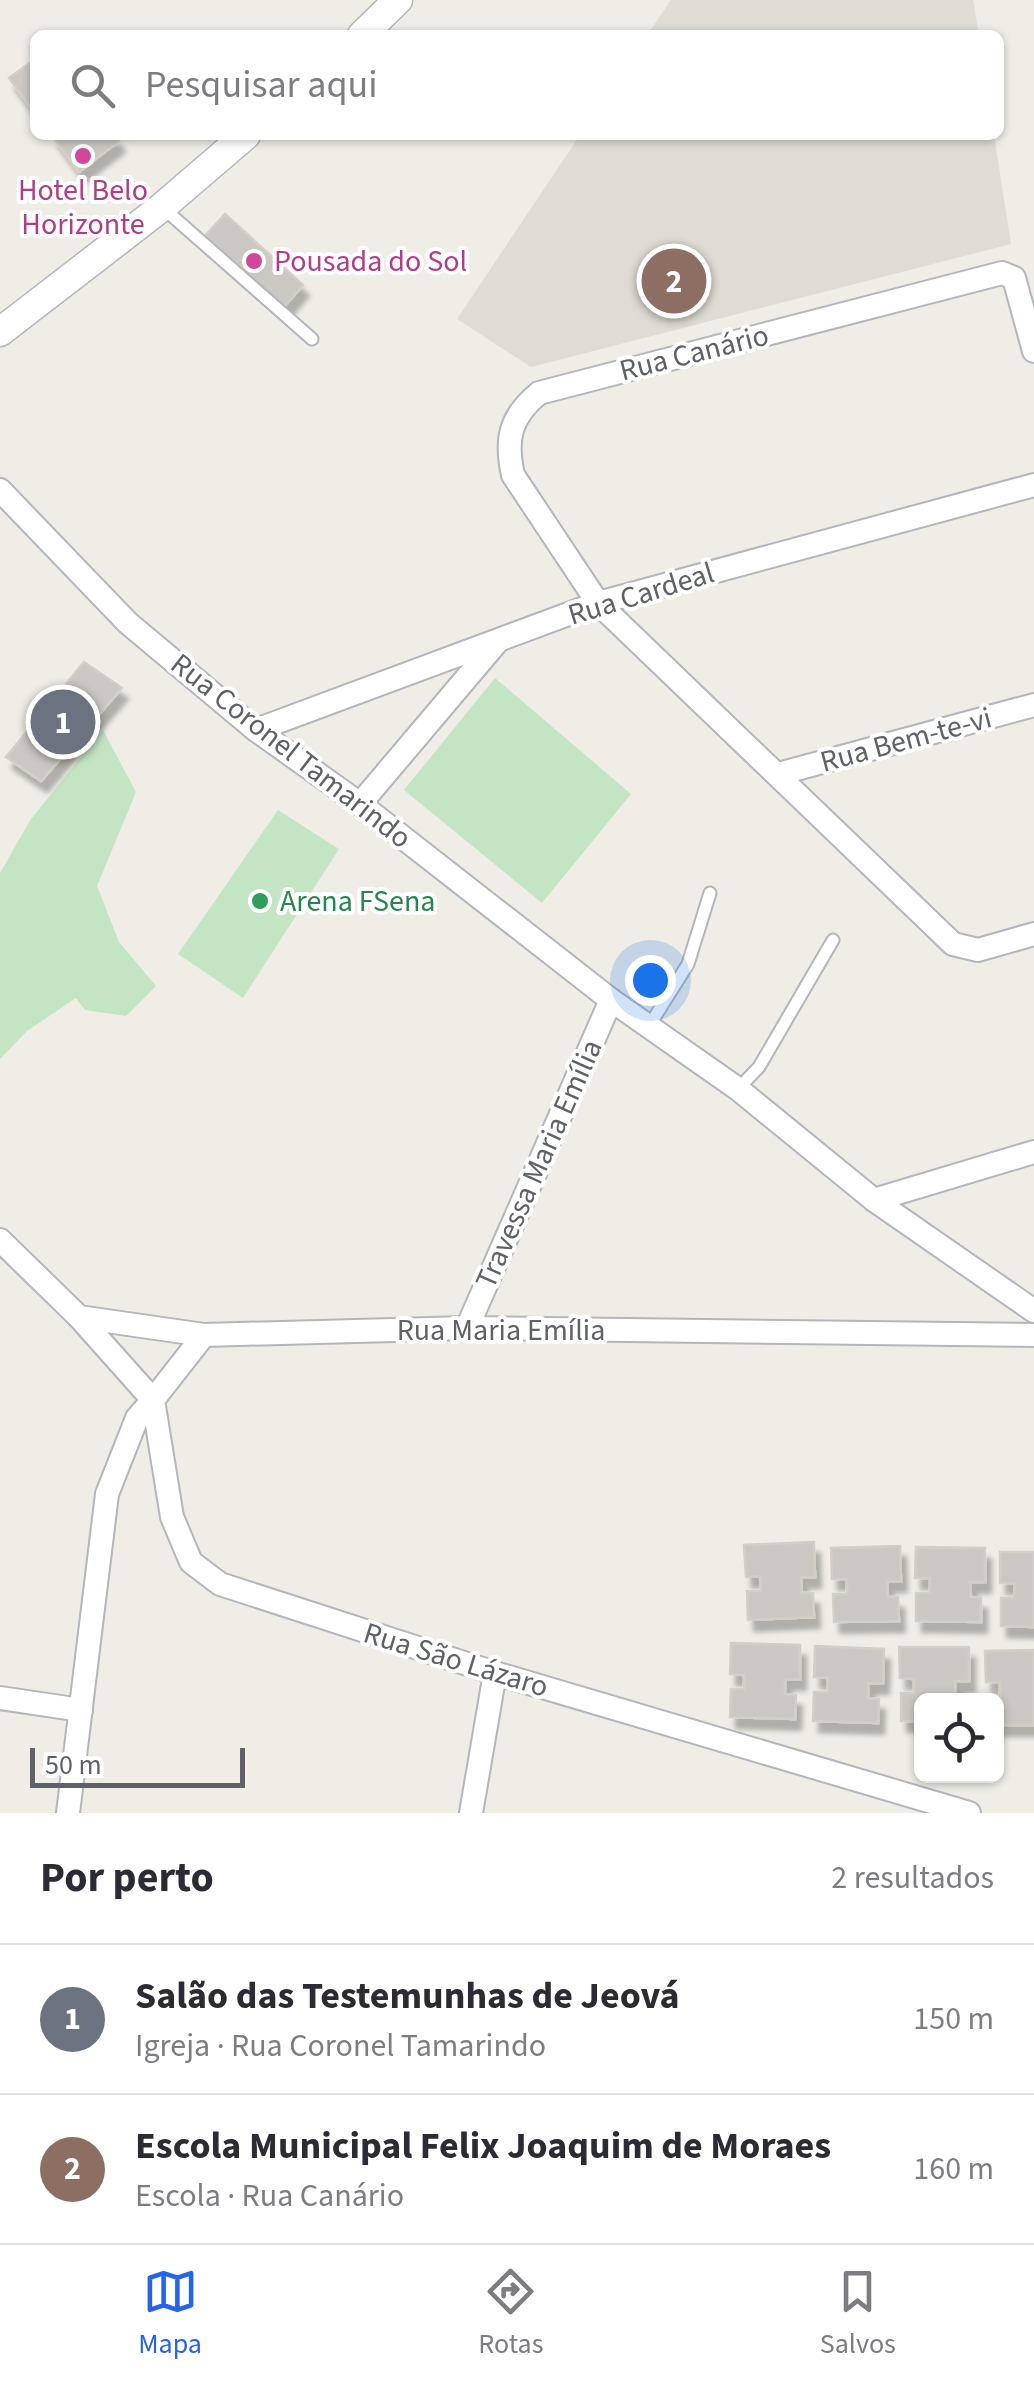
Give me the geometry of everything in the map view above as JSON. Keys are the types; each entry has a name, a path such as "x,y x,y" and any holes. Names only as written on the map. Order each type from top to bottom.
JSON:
{"street":[{"path":"367,30 398,0"},
{"path":"0,332 162,207 240,140"},
{"name":"Rua Canário","path":"598,603 513,474 509,429 523,406 539,392 1002,273 1014,278 1034,351"},
{"name":"Rua Cardeal","path":"256,730 598,603 1034,485"},
{"name":"Rua Coronel Tamarindo","path":"0,490 128,624 256,730 360,804 611,1000 738,1089 874,1200 1034,1311"},
{"path":"598,603 954,944 978,950 1034,934"},
{"path":"360,804 498,641"},
{"name":"Rua Bem-te-vi","path":"778,774 1034,705"},
{"name":"Travessa Maria Emília","path":"467,1328 611,1000"},
{"path":"874,1200 1034,1152"},
{"path":"0,1240 79,1317 153,1400"},
{"name":"Rua Maria Emília","path":"79,1317 204,1335 467,1328 1034,1335"},
{"path":"68,1813 107,1494 137,1418 204,1335"},
{"name":"Rua São Lázaro","path":"153,1400 172,1517 191,1562 220,1584 495,1674 968,1813"},
{"path":"471,1813 495,1674"},
{"path":"0,1698 81,1710"}],"lane":[{"path":"162,207 312,339"},
{"path":"649,1026 688,964 710,893"},
{"path":"738,1089 758,1066 833,940"}],"shaded area":[{"path":"671,0 973,0 978,30 650,30"},
{"path":"577,140 995,140 1011,244 531,367 457,319"}],"green space":[{"path":"495,678 631,794 542,903 404,790"},
{"path":"103,730 136,792 97,886 119,942 156,986 126,1016 85,1010 76,998 27,1031 0,1059 0,873 31,819"},
{"name":"Arena FSena","path":"278,810 339,849 243,998 178,954"}],"building":[{"name":"Hotel Belo Horizonte","path":"30,63 30,106 9,78"},
{"name":"Hotel Belo Horizonte","path":"56,140 118,140 119,141 79,172"},
{"name":"Pousada do Sol","path":"225,214 303,285 283,308 205,236"},
{"path":"84,662 122,688 41,781 6,757"},
{"path":"814,1542 815,1577 801,1577 802,1593 813,1593 814,1617 748,1620 747,1591 761,1591 760,1576 746,1577 744,1545"},
{"path":"900,1546 901,1581 887,1581 888,1597 898,1597 899,1621 834,1622 833,1594 847,1594 847,1579 832,1579 831,1548"},
{"path":"916,1547 985,1548 985,1582 970,1582 971,1597 981,1598 981,1622 916,1621 916,1593 930,1593 930,1578 915,1578"},
{"path":"1000,1552 1034,1552 1034,1627 1001,1626 1001,1598 1014,1598 1015,1583 1000,1583"},
{"path":"731,1643 800,1645 800,1679 785,1679 785,1694 796,1695 795,1719 730,1717 731,1689 744,1689 744,1675 730,1674"},
{"path":"815,1646 884,1649 883,1683 868,1683 868,1698 879,1699 878,1723 813,1721 814,1692 828,1692 828,1678 814,1677"},
{"path":"899,1647 969,1647 969,1681 955,1681 955,1693 914,1693 914,1679 900,1678"},
{"path":"1034,1650 1034,1725 1004,1725 1004,1693 1000,1693 1000,1682 986,1682 985,1651"},
{"path":"901,1693 914,1693 914,1721 901,1721"}],"place":[{"name":"Hotel Belo Horizonte","path":"83,156"},
{"name":"Pousada do Sol","path":"254,261"},
{"name":"Escola Municipal Felix Joaquim de Moraes","path":"674,281"},
{"name":"Salão das Testemunhas de Jeová","path":"63,722"},
{"name":"Arena FSena","path":"260,901"}]}
